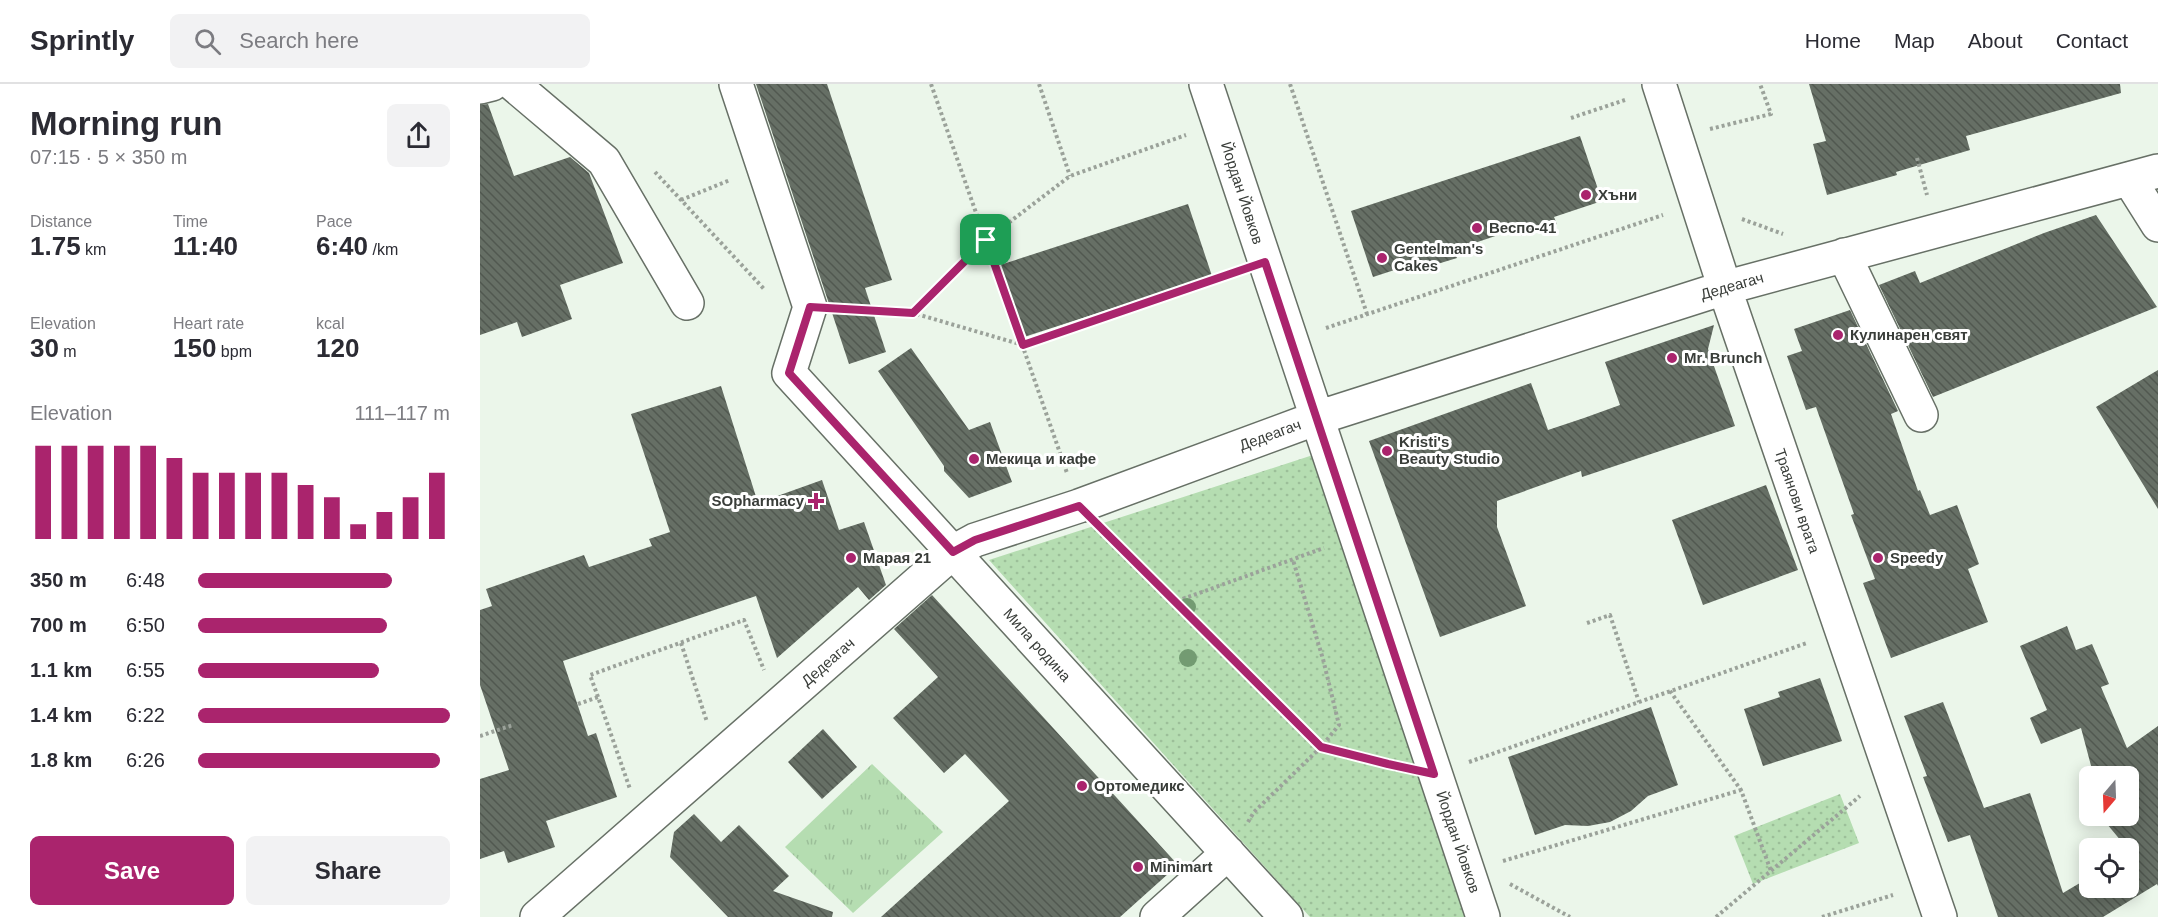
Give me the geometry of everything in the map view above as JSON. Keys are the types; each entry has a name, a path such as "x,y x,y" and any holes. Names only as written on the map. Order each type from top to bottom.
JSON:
{"street":[{"path":"480,87 492,84"},
{"path":"513,84 604,161 687,303"},
{"path":"736,84 810,307"},
{"name":"Йордан Йовков","path":"1206,84 1434,774 1472,863 1483,917"},
{"name":"Траянови врата","path":"1660,86 1724,288 1940,917"},
{"path":"2144,175 2158,225"},
{"name":"Дедеагач","path":"537,917 953,552 975,540 1079,506 1317,418 1724,288 2144,175"},
{"path":"1844,255 1921,415"},
{"name":"Мила родина","path":"810,307 789,373 1286,917"},
{"path":"1157,917 1228,853"}],"path":[{"path":"931,84 1079,506 1177,601 1321,747 1434,774"},
{"path":"1039,84 1070,176"},
{"path":"1290,84 1367,314"},
{"path":"1676,138 1771,114 1761,84"},
{"path":"1571,118 1660,86"},
{"path":"913,313 986,240 1070,176 1219,123"},
{"path":"1917,158 1923,180"},
{"path":"681,200 764,166"},
{"path":"650,167 770,296 810,307 913,313 1023,345 1265,262"},
{"path":"1319,331 1697,204 1788,236"},
{"path":"1177,601 1356,537"},
{"path":"1228,853 1254,812 1321,747 1339,725 1323,659 1293,560"},
{"path":"1587,623 1610,615 1639,702"},
{"path":"632,793 590,675 744,620 766,675"},
{"path":"1480,758 1842,631"},
{"path":"681,643 708,726"},
{"path":"1670,691 1741,790 1771,871"},
{"path":"578,704 598,697"},
{"path":"480,736 513,725"},
{"path":"1716,917 1890,771"},
{"path":"1472,863 1741,790"},
{"path":"1472,863 1570,917"},
{"path":"1822,917 1880,899"}],"green space":[{"path":"1313,455 1469,917 1310,917 989,560"},
{"path":"872,764 943,832 853,913 785,847"},
{"path":"1840,794 1859,843 1753,884 1734,836"}],"building":[{"path":"756,84 827,84 892,280 865,288 886,352 849,364"},
{"path":"1809,84 2120,84 2121,93 1966,136 1970,150 1896,172 1897,175 1827,195 1813,144 1826,141"},
{"path":"488,104 514,176 570,157 589,173 623,263 560,285 572,319 522,337 517,322 480,335 480,105"},
{"path":"1580,136 1602,201 1554,217 1557,224 1539,231 1521,236 1519,228 1454,250 1457,258 1421,269 1419,262 1373,277 1351,211"},
{"path":"1188,204 1212,276 1024,337 1000,265"},
{"path":"2096,215 2157,307 1933,397 1879,285 1915,271 1920,283 2044,233"},
{"path":"1850,310 1898,411 1891,414 1918,491 1920,490 1930,515 1957,505 1979,564 1968,569 1988,622 1891,658 1863,583 1875,579 1851,515 1854,514 1816,407 1806,410 1787,356 1802,351 1794,329"},
{"path":"1714,325 1708,349 1735,426 1582,477 1581,471 1497,501 1497,527 1526,606 1440,637 1369,441 1531,383 1548,430 1584,418 1620,405 1605,362"},
{"path":"911,348 969,430 990,422 1012,482 969,498 944,471 944,466 878,371"},
{"path":"2158,370 2158,509 2096,407"},
{"path":"721,386 758,503 822,480 839,530 864,522 886,585 869,600 858,587 777,658 756,596 563,661 588,736 596,733 617,797 546,821 555,847 508,863 504,851 480,859 480,779 509,770 480,685 480,610 492,606 486,589 584,555 589,567 652,546 649,539 670,532 631,414"},
{"path":"1766,485 1798,570 1703,605 1672,520"},
{"path":"932,595 1178,865 1120,917 881,917 1009,801 965,754 944,773 893,718 938,677 894,629"},
{"path":"2067,626 2076,650 2092,644 2109,684 2101,687 2127,748 2158,726 2158,886 2157,884 2139,895 2139,838 2119,838 2109,826 2139,826 2139,766 2091,766 2081,728 2041,744 2030,718 2047,710 2020,646"},
{"path":"1820,678 1842,741 1763,766 1744,709 1780,697 1778,692"},
{"path":"1943,702 1984,808 2030,793 2063,893 2079,884 2079,898 2134,898 2103,917 1998,917 1970,835 1948,842 1923,777 1927,776 1904,716"},
{"path":"1651,707 1678,785 1648,796 1631,811 1610,822 1588,826 1565,825 1535,835 1508,757"},
{"path":"823,729 857,767 822,799 788,762"},
{"path":"694,814 721,842 739,825 789,876 773,891 833,912 832,917 728,917 670,857 674,832"}],"place":[{"name":"Хъни","path":"1586,195"},
{"name":"Веспо-41","path":"1477,228"},
{"name":"Gentelman's Cakes","path":"1382,258"},
{"name":"Кулинарен свят","path":"1838,335"},
{"name":"Mr. Brunch","path":"1672,358"},
{"name":"Kristi's Beauty Studio","path":"1387,451"},
{"name":"Мекица и кафе","path":"974,459"},
{"name":"SOpharmacy","path":"816,501"},
{"name":"Марая 21","path":"851,558"},
{"name":"Speedy","path":"1878,558"},
{"name":"Ортомедикс","path":"1082,786"},
{"name":"Minimart","path":"1138,867"}],"route":[{"path":"986,240 1023,345 1265,262 1434,774 1321,747 1177,601 1079,506 975,540 953,552 789,373 810,307 913,313 986,240"}]}
